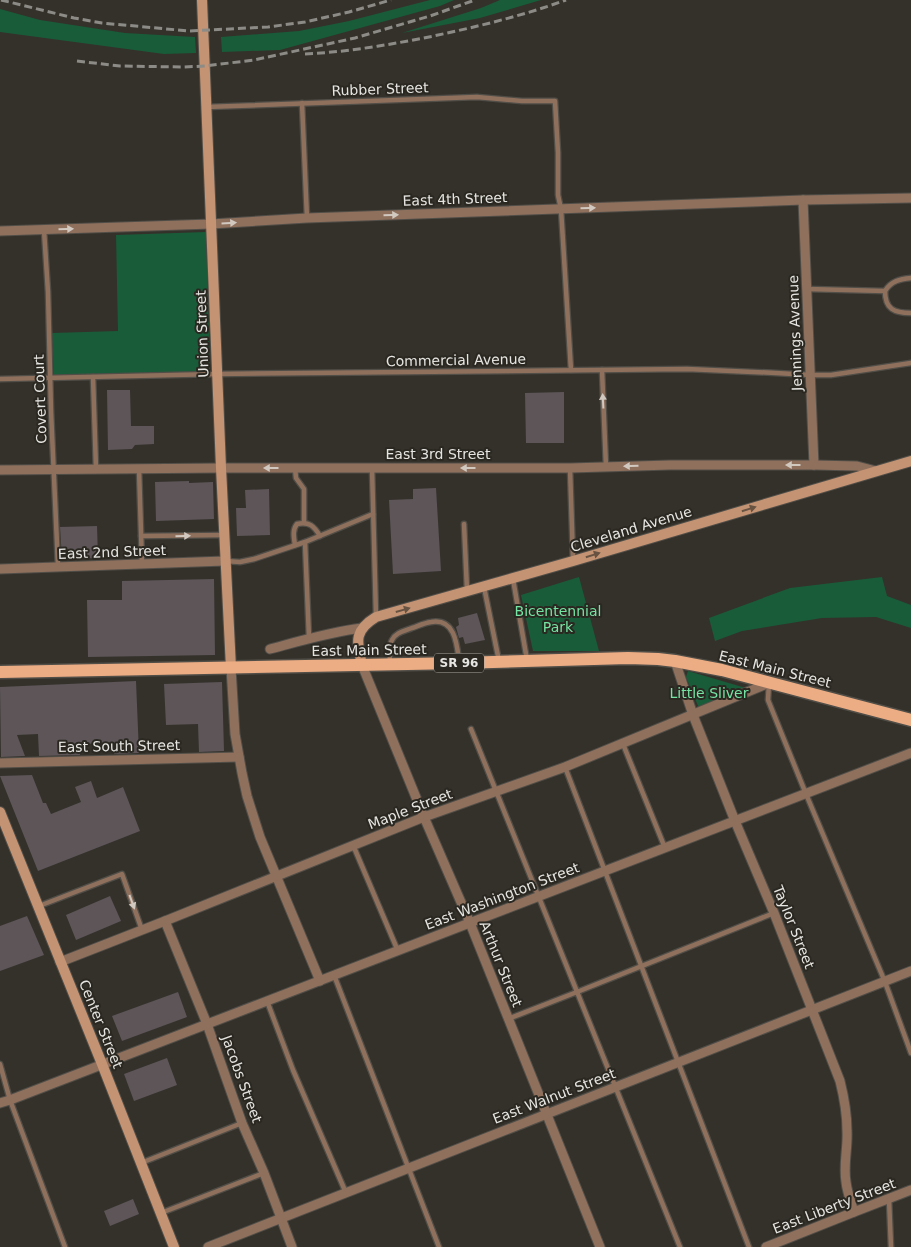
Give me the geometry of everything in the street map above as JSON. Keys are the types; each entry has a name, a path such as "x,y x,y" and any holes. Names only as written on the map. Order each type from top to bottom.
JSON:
{"main road":[{"name":"Union Street","path":"202,0 231,668"},
{"name":"Cleveland Avenue","path":"362,628 366,623 376,618 911,461"},
{"path":"362,628 358,637 358,646 362,664"},
{"name":"East Main Street","path":"0,672 628,658 675,661 722,670 911,720"},
{"name":"Center Street","path":"0,812 174,1247"}],"street":[{"name":"East 4th Street","path":"0,232 211,224 307,218 803,200 911,198"},
{"name":"Jennings Avenue","path":"803,200 814,465"},
{"name":"East 3rd Street","path":"0,470 570,468 679,465 814,465 858,466 876,471"},
{"name":"East 2nd Street","path":"0,569 225,561"},
{"name":"Cleveland Avenue","path":"270,649 308,638 362,628"},
{"name":"Taylor Street","path":"675,661 693,715 774,912 840,1081 844,1097 847,1132 846,1182 854,1212"},
{"name":"Arthur Street","path":"362,664 424,817 470,923 600,1247"},
{"path":"231,668 235,734 247,796 260,837 320,981"},
{"name":"Maple Street","path":"60,962 424,817 565,767 769,683"},
{"name":"East Washington Street","path":"0,1103 911,753"},
{"name":"East South Street","path":"0,763 239,757"},
{"name":"Jacobs Street","path":"165,921 207,1024 242,1123 264,1173 292,1247"},
{"name":"East Walnut Street","path":"208,1247 911,972"},
{"name":"East Liberty Street","path":"766,1247 911,1190"}],"lane":[{"name":"Rubber Street","path":"206,107 477,97 522,101 555,101 558,194 561,209"},
{"path":"302,103 307,218"},
{"path":"561,209 571,370"},
{"name":"Covert Court","path":"44,230 58,568"},
{"path":"911,278 895,282 885,290 885,299 889,307 911,314"},
{"path":"807,289 885,290"},
{"name":"Commercial Avenue","path":"0,379 217,374 688,369 810,375 844,374 911,363"},
{"path":"602,370 606,467"},
{"path":"93,377 96,470"},
{"path":"295,468 296,478 304,488 304,523"},
{"path":"372,468 376,618"},
{"path":"570,468 573,561"},
{"path":"139,469 142,564"},
{"path":"225,561 240,562 295,546 373,514"},
{"path":"295,546 295,526 297,524 304,523 315,527 320,536"},
{"path":"464,524 467,591"},
{"path":"141,536 224,535"},
{"path":"305,542 308,638"},
{"path":"513,578 528,661"},
{"path":"484,586 499,662"},
{"path":"390,664 390,647 392,640 397,634 431,622 445,625 452,632 457,641 459,663"},
{"path":"769,683 768,700 884,982 911,1054"},
{"path":"471,729 680,1247"},
{"path":"623,744 665,848"},
{"path":"565,767 749,1247"},
{"path":"353,845 398,950"},
{"path":"38,907 122,874 142,930"},
{"path":"508,1019 642,967 774,912"},
{"path":"334,975 439,1247"},
{"path":"267,1001 293,1070 346,1193"},
{"path":"0,1064 10,1100 65,1247"},
{"path":"141,1163 242,1123"},
{"path":"161,1214 264,1173"},
{"path":"888,1199 891,1247"}],"green space":[{"path":"430,0 454,0 440,6 280,50 222,52 221,37 299,31 349,21"},
{"path":"500,0 541,0 480,18 402,33 481,8"},
{"path":"0,9 40,20 125,33 195,37 196,53 164,54 0,32"},
{"path":"206,232 210,372 54,377 52,333 118,331 116,235"},
{"name":"Bicentennial Park","path":"579,577 599,651 533,651 521,595"},
{"path":"882,577 887,596 911,605 911,628 876,617 822,618 742,631 715,641 709,618 790,588"},
{"name":"Little Sliver","path":"688,671 756,691 701,713 686,677"}],"building":[{"path":"107,390 130,390 131,426 154,426 154,444 135,445 132,449 108,450"},
{"path":"564,392 564,443 526,443 525,393"},
{"path":"189,481 189,483 213,482 214,519 156,521 155,482"},
{"path":"436,488 441,571 393,574 389,500 413,499 413,489"},
{"path":"269,489 270,535 237,536 236,508 246,508 245,490"},
{"path":"97,526 98,558 62,559 60,527"},
{"path":"214,579 215,655 88,657 87,600 122,600 122,581"},
{"path":"477,613 485,640 465,644 463,637 459,638 456,627 459,625 458,618"},
{"path":"136,681 139,753 114,754 114,743 79,744 80,755 39,756 38,734 17,735 25,756 1,757 0,687"},
{"path":"222,682 224,751 199,752 198,724 166,725 164,684"},
{"path":"32,775 43,803 46,803 51,814 81,802 75,787 91,781 97,798 123,787 140,831 38,871 0,776"},
{"path":"110,896 121,921 76,940 66,915"},
{"path":"27,916 44,955 0,971 0,926"},
{"path":"178,992 187,1017 122,1041 112,1016"},
{"path":"167,1058 177,1085 134,1101 124,1074"},
{"path":"133,1199 139,1214 110,1226 104,1211"}],"railway":[{"path":"1,0 102,23 189,31 268,27 305,22 391,0"},
{"path":"77,61 120,66 183,67 254,60 355,38 430,16 475,0"},
{"path":"305,54 367,48 429,37 499,21 566,0"}]}
